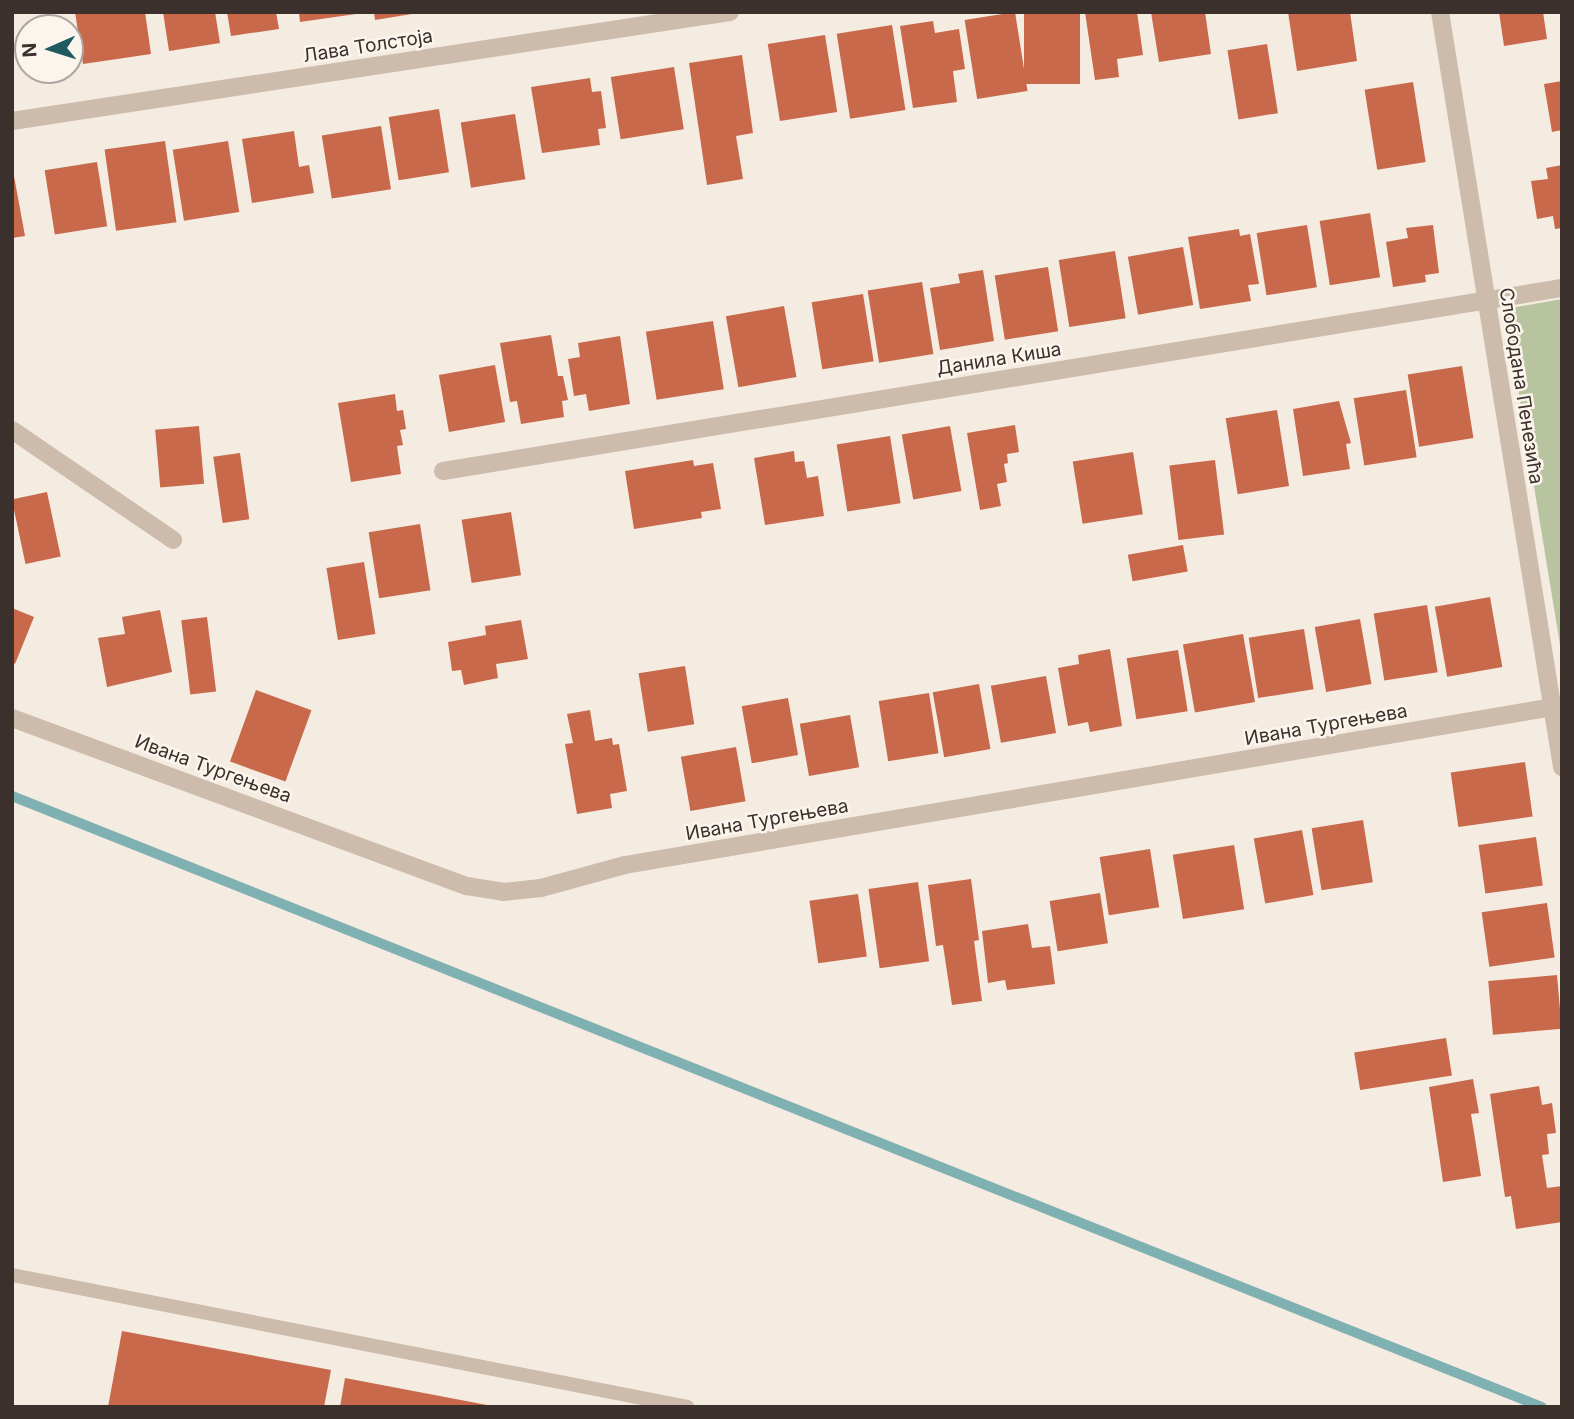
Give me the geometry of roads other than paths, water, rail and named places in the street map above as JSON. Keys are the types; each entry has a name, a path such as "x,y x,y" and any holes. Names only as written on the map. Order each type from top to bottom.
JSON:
{"street":[{"name":"Лава Толстоја","path":"12,121 730,12"},
{"name":"Слободана Пенезића","path":"1440,12 1562,767"},
{"name":"Данила Киша","path":"443,471 1562,288"},
{"path":"12,430 173,540"},
{"name":"Ивана Тургењева","path":"12,718 467,886 503,892 541,888 625,865 1553,707"}],"lane":[{"path":"12,1275 687,1407"}],"waterway":[{"path":"12,796 1542,1407"}]}
